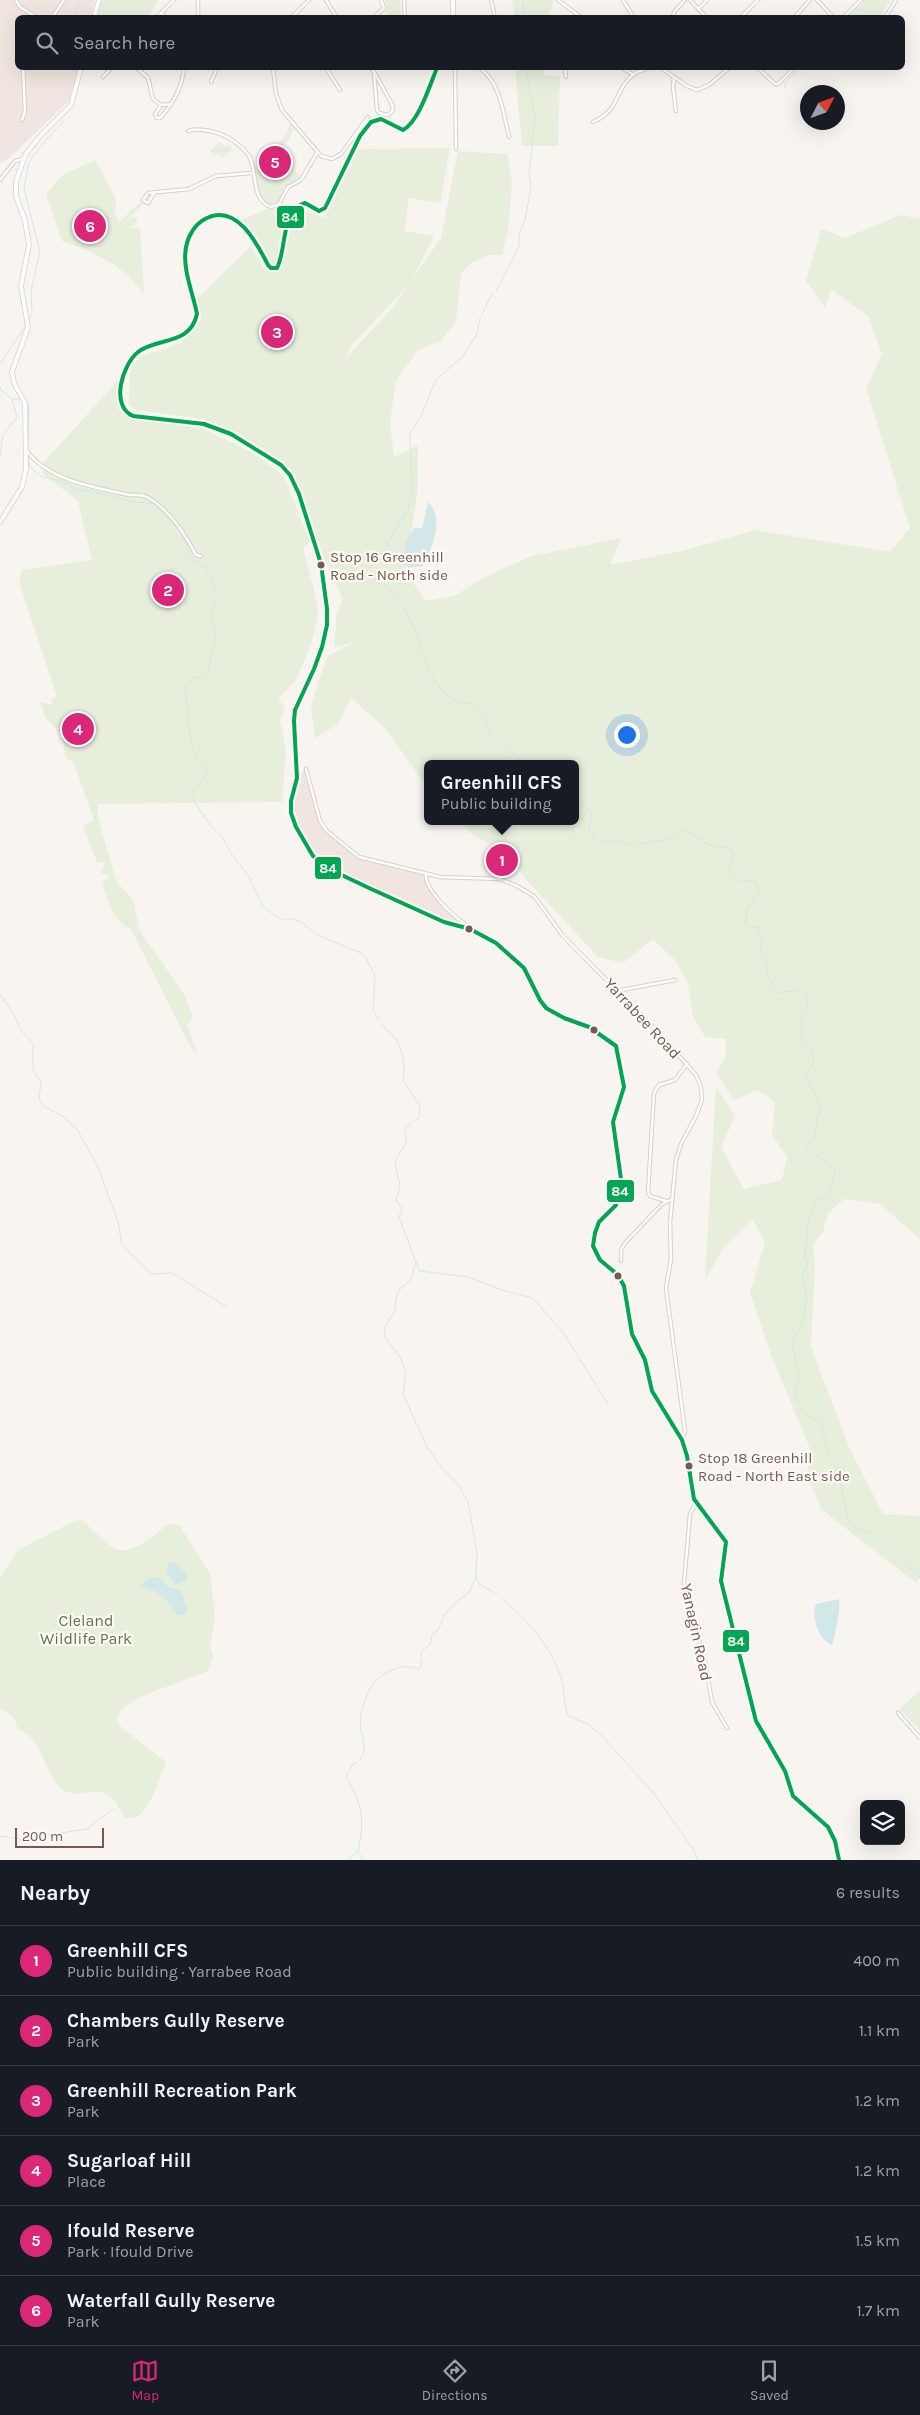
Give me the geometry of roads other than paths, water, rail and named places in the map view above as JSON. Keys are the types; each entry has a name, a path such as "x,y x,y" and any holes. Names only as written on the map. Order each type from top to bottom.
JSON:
{"main road":[{"path":"95,15 99,0"},
{"path":"453,0 453,15"},
{"path":"0,522 22,487 26,469 23,399 14,383 12,372 28,327 20,286 29,245 15,190 17,176 23,159 41,135 71,105 81,70"},
{"path":"436,70 421,106 409,126 403,130 381,119 371,122 360,136 325,208 319,211 305,203 294,210 277,268 271,268 268,265 252,238 234,219 213,216 200,222 188,240 186,251 197,314 195,321 180,337 144,348 135,354 124,376 120,400 122,408 133,416 204,424 231,434 281,465 290,475 319,556 327,609 327,625 322,647 294,716 297,778 291,801 292,819 313,856 330,869 444,922 465,927 502,947 521,964 546,1008 557,1015 588,1027 616,1046 624,1087 613,1122 622,1186 616,1206 599,1222 593,1246 600,1260 615,1272 624,1286 632,1334 646,1360 652,1391 682,1440 687,1456 692,1492 696,1503 726,1542 721,1581 756,1721 785,1771 793,1796 828,1827 835,1841 838,1860"}],"street":[{"path":"16,0 20,6 34,15"},
{"path":"54,15 64,0"},
{"path":"160,15 174,0"},
{"path":"198,0 198,15"},
{"path":"294,15 309,0"},
{"path":"326,0 335,15"},
{"path":"376,15 384,8 381,0"},
{"path":"404,0 405,15"},
{"path":"491,0 494,15"},
{"path":"558,0 578,15"},
{"path":"622,0 632,15"},
{"path":"673,15 685,0"},
{"path":"690,0 704,15"},
{"path":"698,8 707,0"},
{"path":"743,15 758,0"},
{"path":"797,15 810,0"},
{"path":"817,0 831,15"},
{"path":"846,15 861,0"},
{"path":"887,15 896,0"},
{"path":"22,120 25,111 23,70"},
{"path":"103,77 109,70"},
{"path":"139,70 148,78 153,99 161,105 172,104"},
{"path":"161,105 155,114 157,118 160,118 172,104 182,83 184,70"},
{"path":"211,82 216,70"},
{"path":"273,70 276,94 282,110 317,152 329,159 338,157 368,117"},
{"path":"327,70 340,90"},
{"path":"455,70 456,150"},
{"path":"482,70 491,78 500,98 509,136"},
{"path":"565,70 566,77"},
{"path":"625,70 634,75"},
{"path":"593,122 609,114 624,86 634,75 645,70"},
{"path":"665,70 687,86 697,90 709,86 727,70"},
{"path":"760,70 775,84 778,84 792,70"},
{"path":"374,72 392,104 393,110 388,115 379,113 377,110 374,72"},
{"path":"674,77 673,87 676,111"},
{"path":"188,131 195,129 225,136 250,157 252,173 260,198 268,206 274,207 281,201 288,187 301,180 317,152"},
{"path":"0,180 15,161 23,159"},
{"path":"154,193 148,203 143,200 148,193 188,189 216,176 252,173"},
{"path":"25,448 34,460 47,470 93,486 124,494 145,496 159,505 182,531 196,555 201,556"},
{"name":"Yarrabee Road","path":"306,769 320,820 327,831 359,856 426,874 500,879 534,896 563,936 687,1064 700,1083 702,1100 696,1116 679,1148 675,1168 672,1199 671,1259 667,1279 667,1303 685,1431 682,1440"},
{"path":"426,874 427,881 448,912 464,923 465,927"},
{"path":"616,991 675,980"},
{"path":"666,1201 650,1196 648,1192 654,1093 659,1085 675,1080 687,1064"},
{"path":"621,1261 621,1250 625,1243 666,1201 672,1199"},
{"name":"Yanagin Road","path":"696,1503 690,1514 684,1584 705,1662 712,1702 727,1728"},
{"path":"898,1713 920,1738"}],"waterway":[{"path":"75,15 79,0"},
{"path":"523,0 524,15"},
{"path":"496,291 519,247 519,235 525,220 531,186 529,175 535,117 527,70"},
{"path":"785,88 785,83 798,70"},
{"path":"29,319 32,314 31,291 40,252 24,189 29,162 45,141 65,120"},
{"path":"482,314 492,294"},
{"path":"480,318 477,334 463,356 436,380 422,414 410,434 412,493 408,510 386,545 384,585 408,615 437,685 446,695 457,701 471,704 487,722 492,737 521,760"},
{"path":"0,364 25,326"},
{"path":"0,386 1,390 12,399 17,417 3,435 0,455"},
{"path":"13,399 21,399"},
{"path":"25,399 29,404 28,448"},
{"path":"28,455 30,467 42,477 60,481 78,490 100,493 133,502 152,503 159,508 181,533 191,558 206,568 216,590 216,601 211,616 215,628 215,639 208,671 202,677 193,678 185,690 191,743 197,758 207,770 191,797 210,825 223,838 230,852 250,878 262,906 281,919 294,919 301,922 317,935 359,952 366,958 375,976 373,1010 379,1020"},
{"path":"579,801 592,814 589,829 598,842 645,843 668,839 686,830 709,845 731,849 734,856 728,868 739,880 755,882 759,892 747,910 745,925 748,928 757,927 762,937 761,953 766,961 769,980 779,993 798,990 807,995 807,1008 802,1019 802,1039 814,1057 812,1066 804,1075 815,1093 821,1113 818,1112 814,1140 806,1142 808,1149 834,1168 834,1171 829,1192 815,1204 809,1216 804,1257 808,1263 802,1275 807,1298 802,1323 792,1342 799,1377 795,1394 803,1412 821,1424 829,1456 838,1470 848,1520 855,1528 871,1532 920,1578"},
{"path":"0,994 15,1016 21,1030 33,1044 33,1071 41,1082 39,1099 43,1106 64,1117 77,1129 98,1167 118,1222 122,1245 152,1274 172,1273 227,1307"},
{"path":"381,1024 398,1042 402,1052 404,1064 403,1080 420,1106 419,1119 415,1120"},
{"path":"412,1123 405,1129 406,1144 397,1157 395,1164 400,1185 396,1200 402,1209 399,1217 416,1262 411,1279 399,1290 395,1310 385,1327 385,1337 400,1357 406,1372 403,1394 427,1447 441,1467 458,1484 468,1502 477,1553 476,1576 469,1593 456,1602 445,1614 438,1630 431,1636 432,1642 422,1651 421,1656"},
{"path":"416,1262 420,1271 468,1277 502,1290 533,1298 564,1334 608,1404"},
{"path":"476,1577 479,1584 495,1593"},
{"path":"502,1599 520,1615 550,1652 562,1679 568,1716 588,1724 603,1737 655,1795 693,1849 698,1860"},
{"path":"360,1760 364,1749 360,1722 361,1714 369,1690 380,1677 395,1669 402,1667 419,1669 421,1667 421,1660"},
{"path":"357,1763 352,1765 346,1777 356,1797 361,1813 362,1821 358,1852 364,1860"},
{"path":"0,1836 21,1839 87,1829 114,1808"},
{"path":"348,1860 357,1852"}],"place":[{"name":"Ifould Reserve","path":"275,162"},
{"name":"Waterfall Gully Reserve","path":"90,226"},
{"name":"Greenhill Recreation Park","path":"277,332"},
{"name":"Stop 16 Greenhill Road - North side","path":"321,565"},
{"name":"Chambers Gully Reserve","path":"168,590"},
{"name":"Sugarloaf Hill","path":"78,729"},
{"name":"Greenhill CFS","path":"502,860"},
{"name":"Stop 18 Greenhill Road - North East side","path":"689,1466"}],"park label":[{"name":"Cleland Wildlife Park","path":"86,1629"}]}
